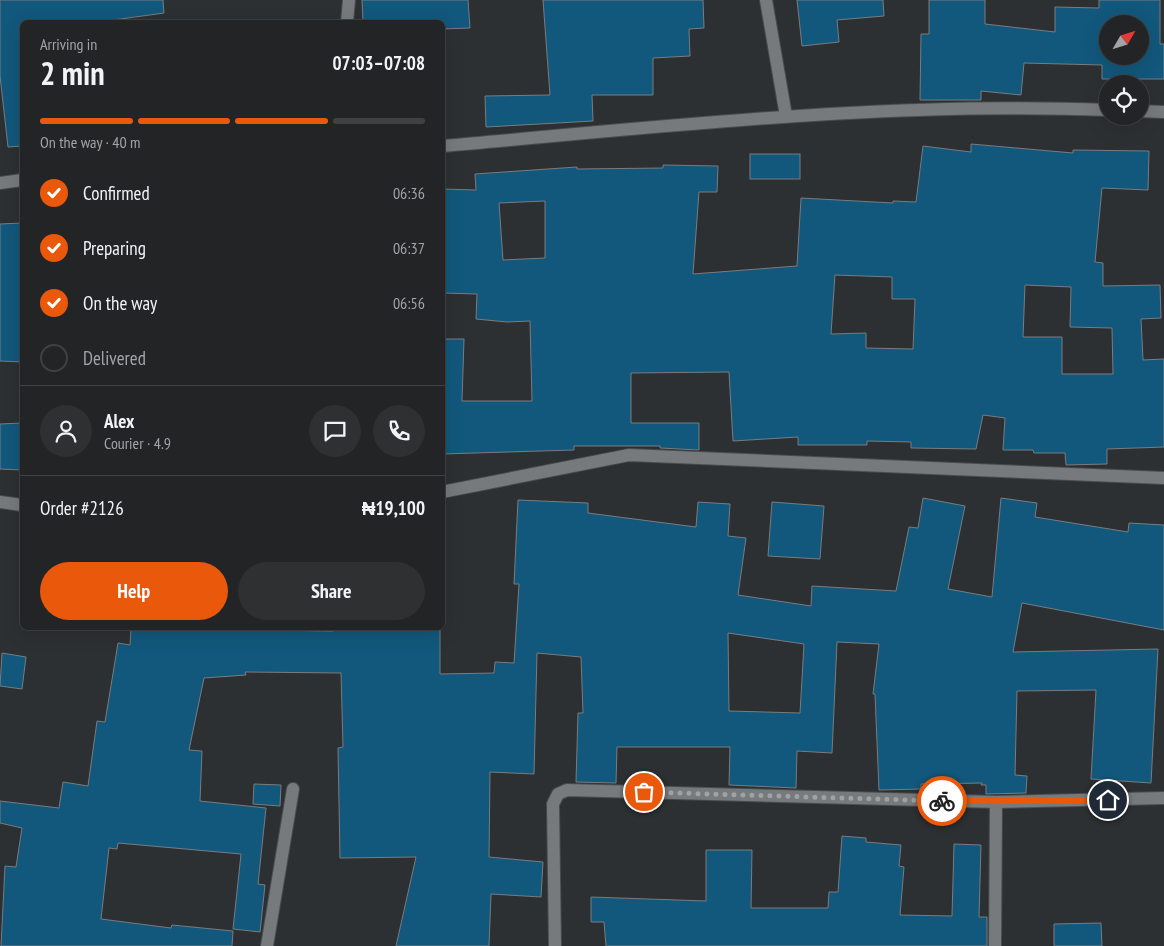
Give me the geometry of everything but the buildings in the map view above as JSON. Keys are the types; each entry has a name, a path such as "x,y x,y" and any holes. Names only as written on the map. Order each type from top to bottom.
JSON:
{"street":[{"path":"347,20 348,0"},
{"path":"766,0 786,116"},
{"path":"445,146 786,116 1017,106 1099,110"},
{"path":"1149,111 1164,112"},
{"path":"0,183 20,180"},
{"path":"445,491 629,455 1164,478"},
{"path":"0,502 20,505"},
{"path":"267,946 293,789"},
{"path":"555,946 553,804 558,794 567,790 996,802 1164,798"},
{"path":"995,946 996,802"}],"way so far":[{"path":"644,792 942,801"}],"route":[{"path":"942,801 1108,800"}]}
